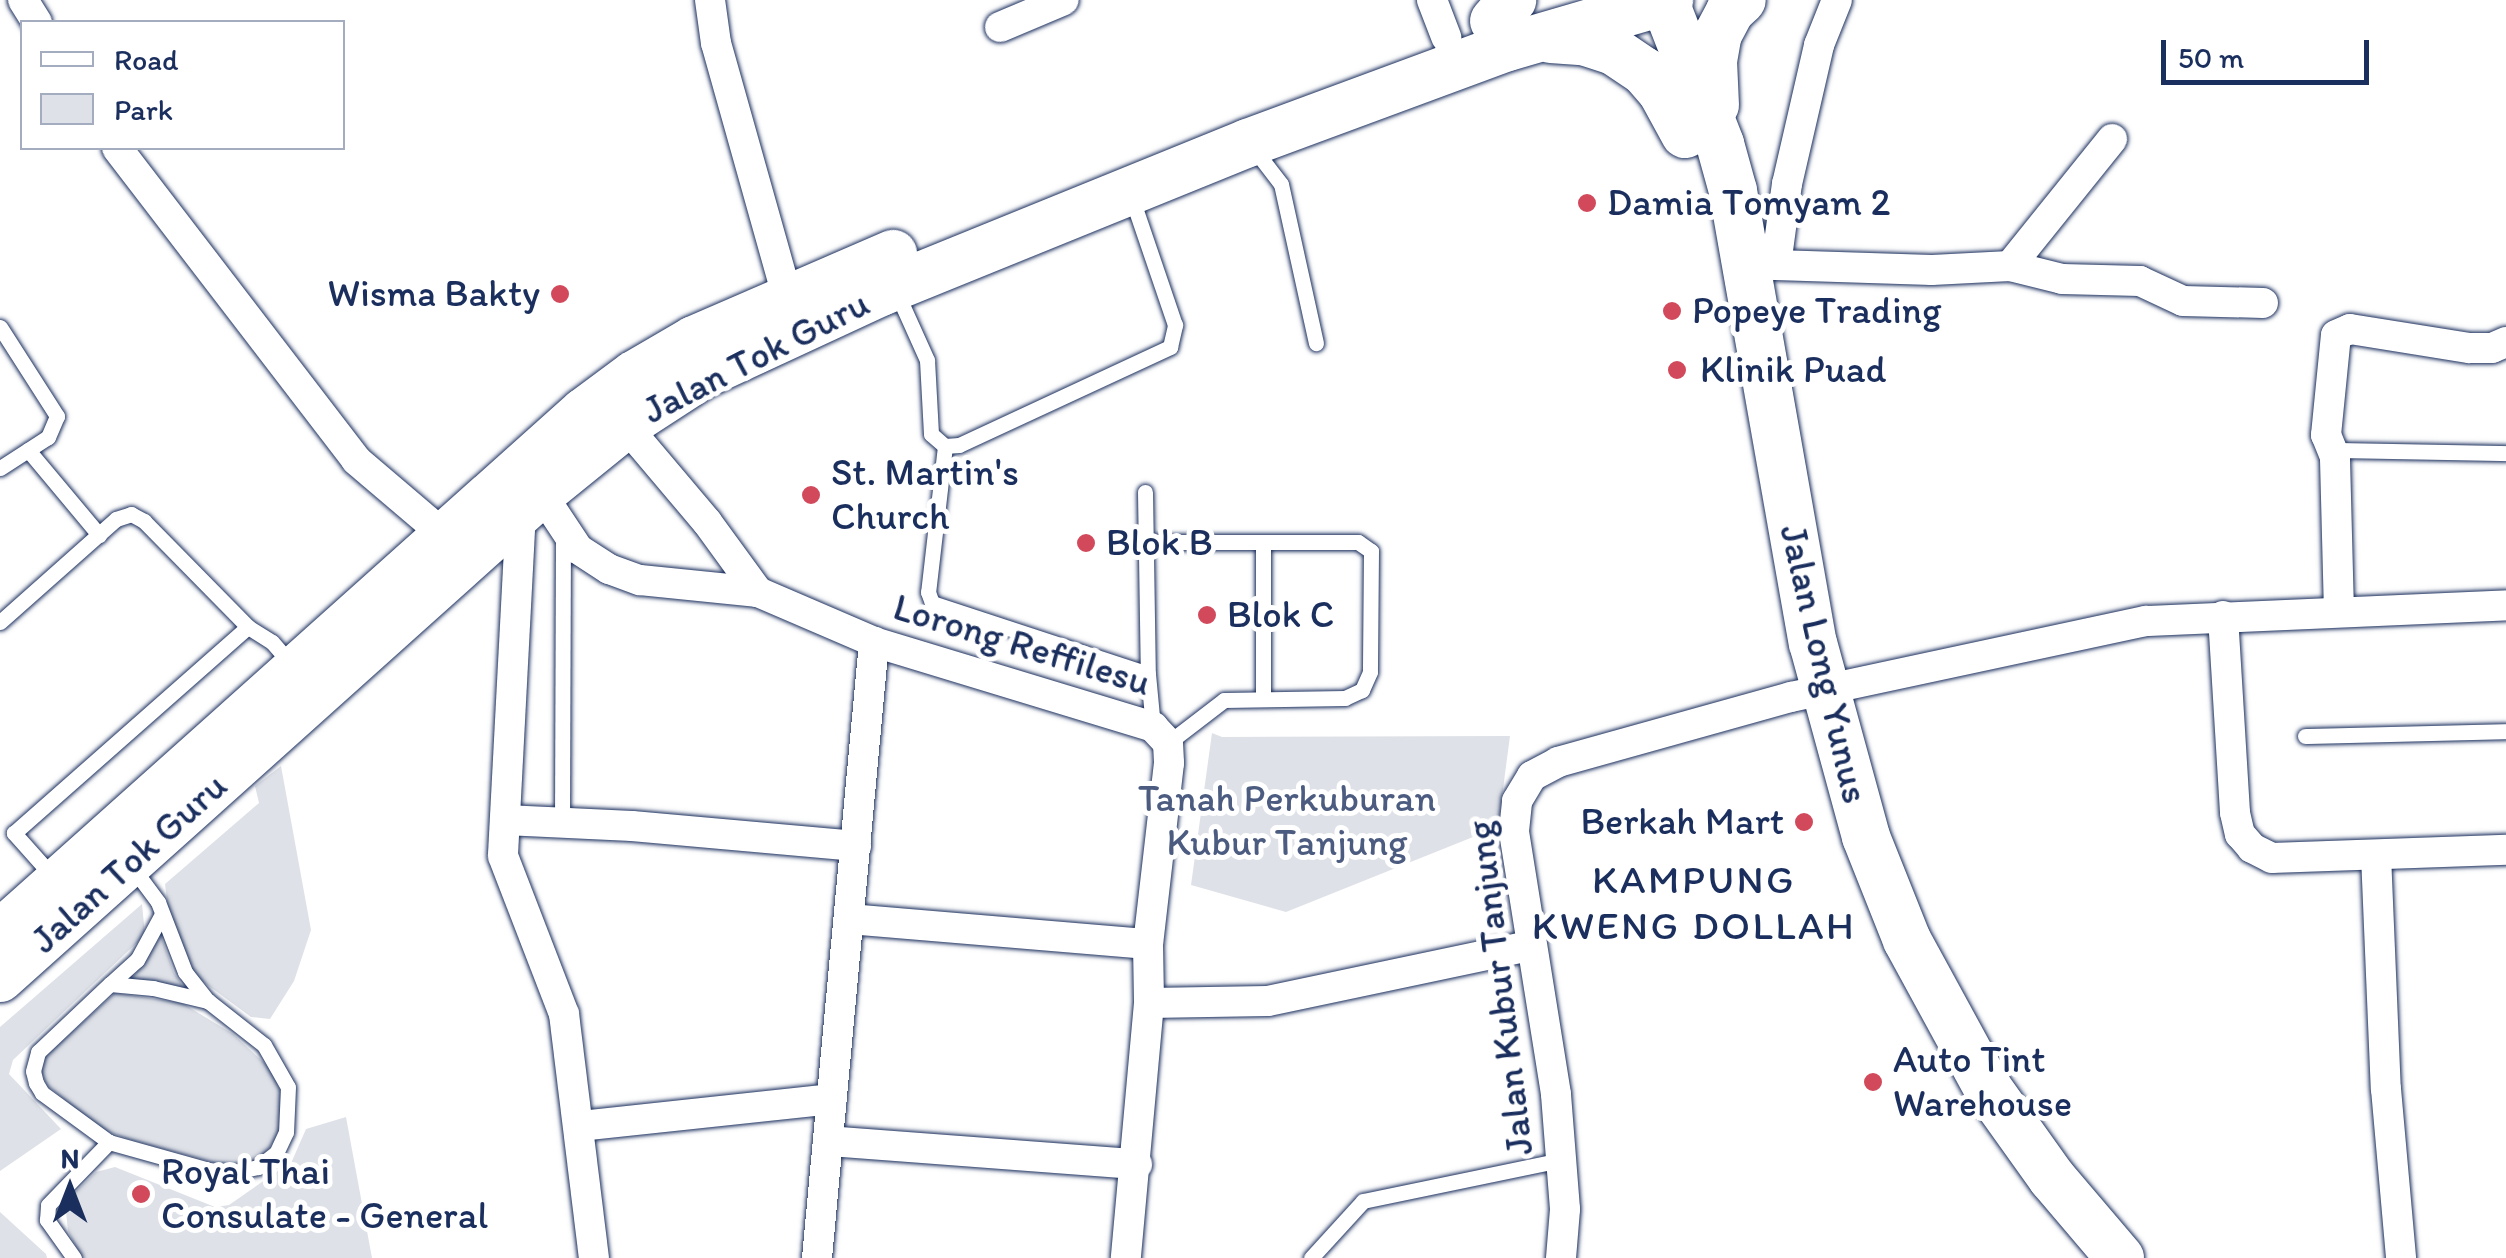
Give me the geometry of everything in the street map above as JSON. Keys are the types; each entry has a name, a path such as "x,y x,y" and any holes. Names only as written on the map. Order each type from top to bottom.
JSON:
{"main road":[{"name":"Jalan Tok Guru","path":"0,978 129,863 542,512 625,425 702,376 894,287 1248,142 1555,0"},
{"path":"1703,139 1718,34 1730,11 1742,0"},
{"name":"Jalan Tok Guru","path":"0,934 537,450 634,375 786,296 1439,19 1505,23 1653,2"},
{"name":"Jalan Long Yunus","path":"1653,2 1703,139 1733,190 1753,256 1823,690 1866,837 1932,990 1987,1087 2052,1178 2120,1258"},
{"path":"1505,23 1614,51 1644,71 1703,139"}],"street":[{"path":"710,0 716,43 786,296"},
{"path":"1000,27 1064,0"},
{"path":"1837,0 1819,45 1787,184 1753,256 1932,270 2010,266 2062,278 2140,281 2183,301 2263,303"},
{"path":"2010,266 2112,140"},
{"path":"119,150 356,460 444,535"},
{"path":"2338,612 2332,450 2326,435 2334,341 2339,331 2469,348 2492,348 2506,342"},
{"path":"625,425 707,522 758,592"},
{"path":"542,512 505,820 507,871 564,1014 594,1258"},
{"name":"Lorong Reffilesu","path":"542,512 578,549 609,569 640,580 758,592 874,642 1160,735 1170,763 1148,944 1149,1003 1126,1258"},
{"path":"1823,690 2146,622 2506,605"},
{"path":"2223,616 2235,813 2240,834 2252,848 2272,858 2506,850"},
{"path":"817,1258 874,642"},
{"name":"Jalan Kubur Tanjung","path":"1560,1258 1565,1209 1556,1094 1514,831 1517,801 1532,776 1558,762 1823,690"},
{"path":"505,820 856,846"},
{"path":"2376,855 2386,1089 2401,1258"},
{"path":"849,919 1148,944"},
{"path":"1149,1003 1268,1001 1530,946"},
{"path":"580,1126 832,1099"},
{"path":"828,1141 1136,1164"}],"lane":[{"path":"1248,142 1281,184 1316,344"},
{"path":"894,287 927,360 930,434 945,446 959,445 1170,346 1175,325 1129,190"},
{"path":"0,327 57,416 54,431 2,463"},
{"path":"945,446 928,592 932,603 1148,674"},
{"path":"28,450 98,535"},
{"path":"2332,450 2506,453"},
{"path":"1145,492 1148,674 1160,735 1224,700 1345,698 1362,690 1370,672 1369,546 1358,542 1146,542"},
{"path":"542,512 562,822"},
{"path":"0,622 123,515 139,517 248,627 272,642 295,669"},
{"path":"1263,542 1263,698"},
{"path":"58,882 7,828 248,627"},
{"path":"2305,736 2506,731"},
{"path":"129,863 154,894 185,972 208,1001 264,1046 280,1067 290,1106 286,1132 276,1153 258,1167 235,1172 209,1170 109,1142 42,1093 33,1072 38,1052 150,943 161,916"},
{"path":"110,984 154,988 208,1001"},
{"path":"74,1258 48,1220 48,1205 109,1142"},
{"path":"1311,1258 1363,1201 1562,1160"}],"green space":[{"name":"Tanah Perkuburan Kubur Tanjung","path":"1212,733 1222,737 1510,736 1498,827 1286,912 1191,885"},
{"path":"281,766 311,930 294,981 270,1019 251,1017 190,972 171,931 165,884 259,803 255,786"},
{"path":"142,904 145,935 13,1060 9,1074 61,1129 0,1171 0,1027"},
{"path":"161,936 174,973 184,988 132,979"},
{"path":"115,993 182,1003 233,1034 272,1070 281,1094 280,1132 263,1156 243,1165 219,1164 135,1141 102,1130 47,1085 41,1071 43,1059"},
{"path":"346,1117 372,1258 82,1258 68,1231 65,1202 96,1172 115,1167 215,1207 229,1205 292,1161 306,1129"},
{"path":"0,1212 46,1254 47,1258 0,1258"}],"place":[{"name":"Damia Tomyam 2","path":"1587,203"},
{"name":"Wisma Bakty","path":"560,294"},
{"name":"Popeye Trading","path":"1672,311"},
{"name":"Klinik Puad","path":"1677,370"},
{"name":"St. Martin's Church","path":"811,495"},
{"name":"Blok B","path":"1086,543"},
{"name":"Blok C","path":"1207,615"},
{"name":"Berkah Mart","path":"1804,822"},
{"name":"Auto Tint Warehouse","path":"1873,1082"},
{"name":"Royal Thai Consulate - General","path":"141,1194"}],"district":[{"name":"KAMPUNG KWENG DOLLAH","path":"1694,902"}]}
